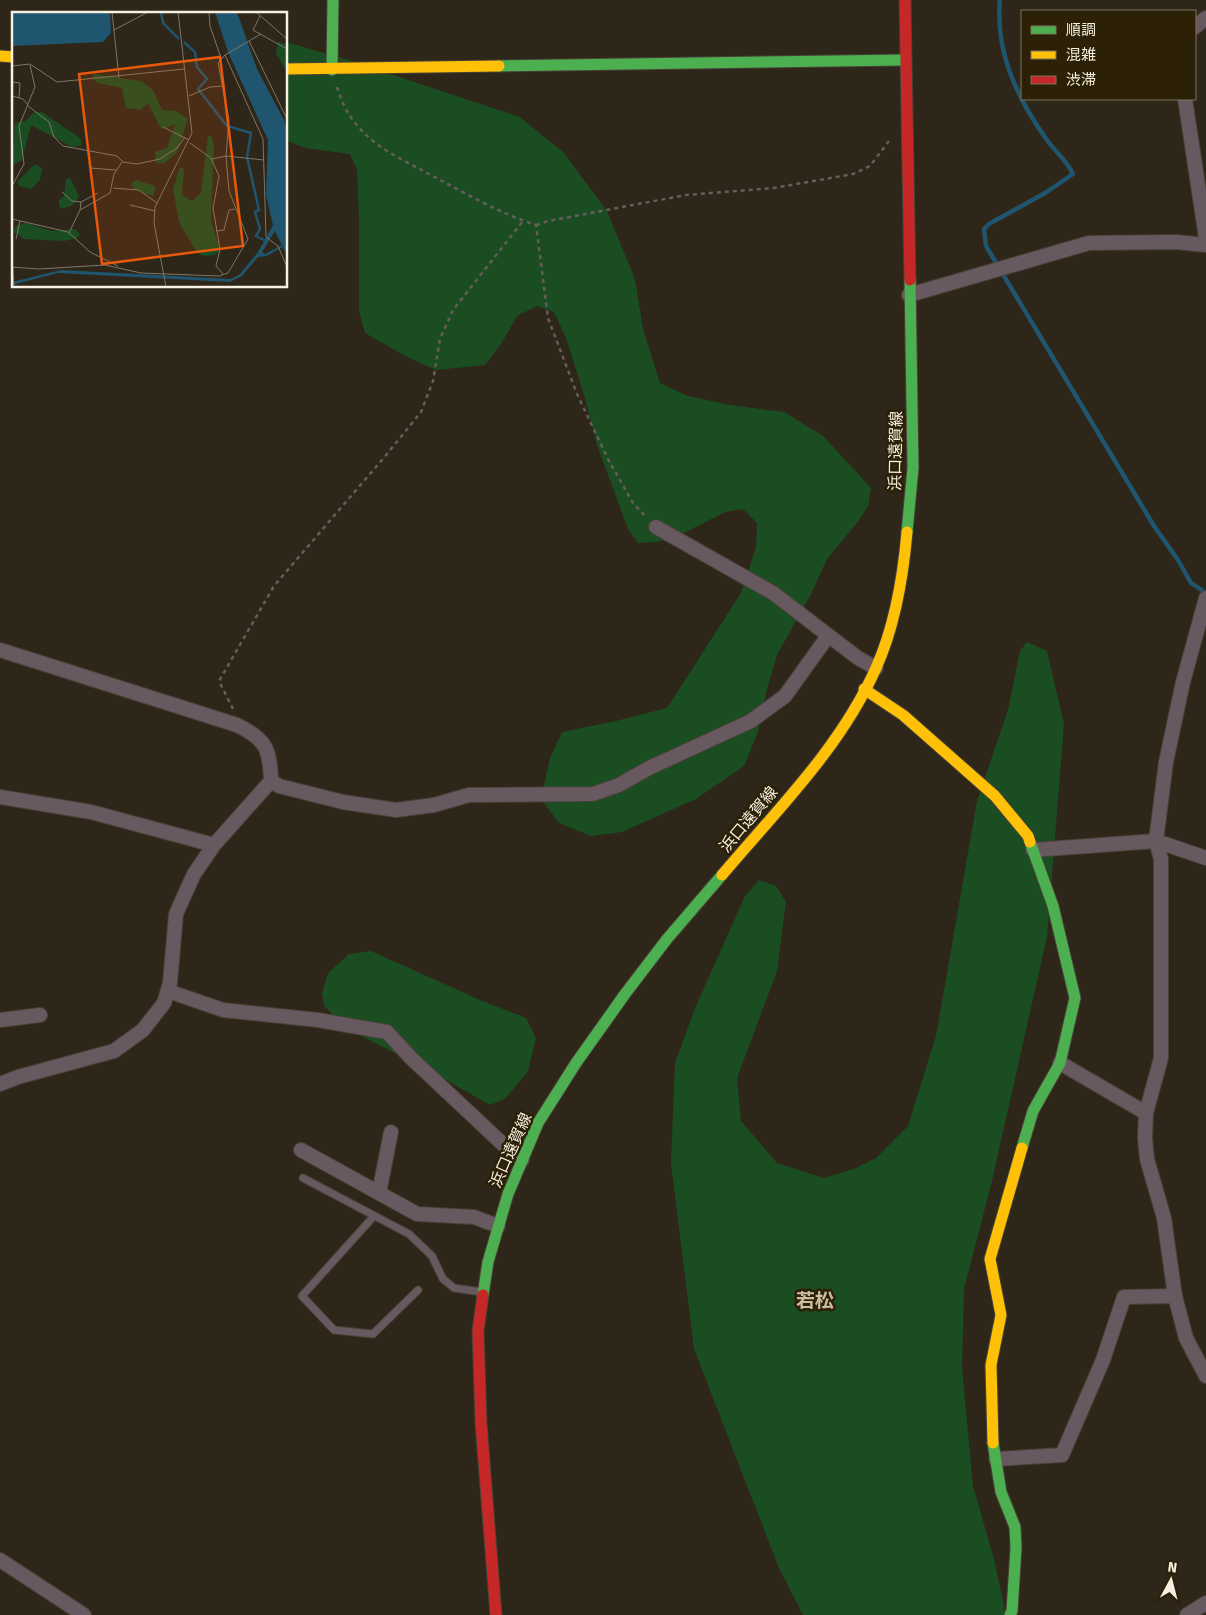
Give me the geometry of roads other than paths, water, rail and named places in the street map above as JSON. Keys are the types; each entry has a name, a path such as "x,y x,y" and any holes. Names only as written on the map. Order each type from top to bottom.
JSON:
{"main road":[{"path":"332,70 334,0"},
{"name":"浜口遠賀線","path":"496,1615 482,1422 478,1331 488,1262 508,1194 538,1122 576,1063 625,994 666,939 823,756 856,705 876,668 895,613 906,547 913,468 905,0"},
{"path":"288,69 332,70 906,60"},
{"path":"864,689 903,715 995,796 1028,836 1053,906 1076,998 1060,1063 1033,1111 990,1259 1001,1315 991,1364 993,1440 1001,1492 1015,1527 1016,1548 1012,1611 1010,1615"}],"street":[{"path":"1196,26 1206,18"},
{"path":"1185,100 1206,238"},
{"path":"909,295 1089,243 1176,242 1206,245"},
{"path":"656,527 774,594 858,658 876,668"},
{"path":"1206,598 1183,682 1166,762 1156,841 1161,859 1161,1058 1146,1113 1145,1138 1147,1159 1164,1218 1175,1296 1186,1338 1206,1376"},
{"path":"271,781 279,786 343,802 396,810 434,805 469,795 592,794 619,785 649,768 751,721 784,696 828,636"},
{"path":"0,650 237,725 250,732 265,744 270,764 271,781 214,845 194,874 176,914 168,991 164,1003 143,1030 114,1051 18,1077 0,1084"},
{"path":"0,797 91,812 214,845"},
{"path":"1033,850 1156,841 1206,858"},
{"path":"168,991 223,1010 318,1020 387,1032 411,1058 522,1160"},
{"path":"0,1020 40,1015"},
{"path":"1060,1063 1146,1113"},
{"path":"379,1193 391,1132"},
{"path":"301,1150 416,1214 474,1217 498,1226"},
{"path":"996,1459 1062,1455 1103,1360 1124,1297 1175,1296"},
{"path":"0,1560 84,1615"},
{"path":"1187,1615 1206,1603"}],"lane":[{"path":"303,1178 409,1234 432,1256 443,1279 454,1288 484,1292"},
{"path":"374,1216 302,1296 334,1330 373,1334 418,1290"}],"waterway":[{"path":"1000,0 1001,38 1011,74 1021,97"},
{"path":"1022,100 1036,125 1073,174 1045,193 989,224 984,229 986,246 1154,526 1178,560 1191,583 1206,593"}],"district":[{"name":"若松","path":"815,1300"}]}
